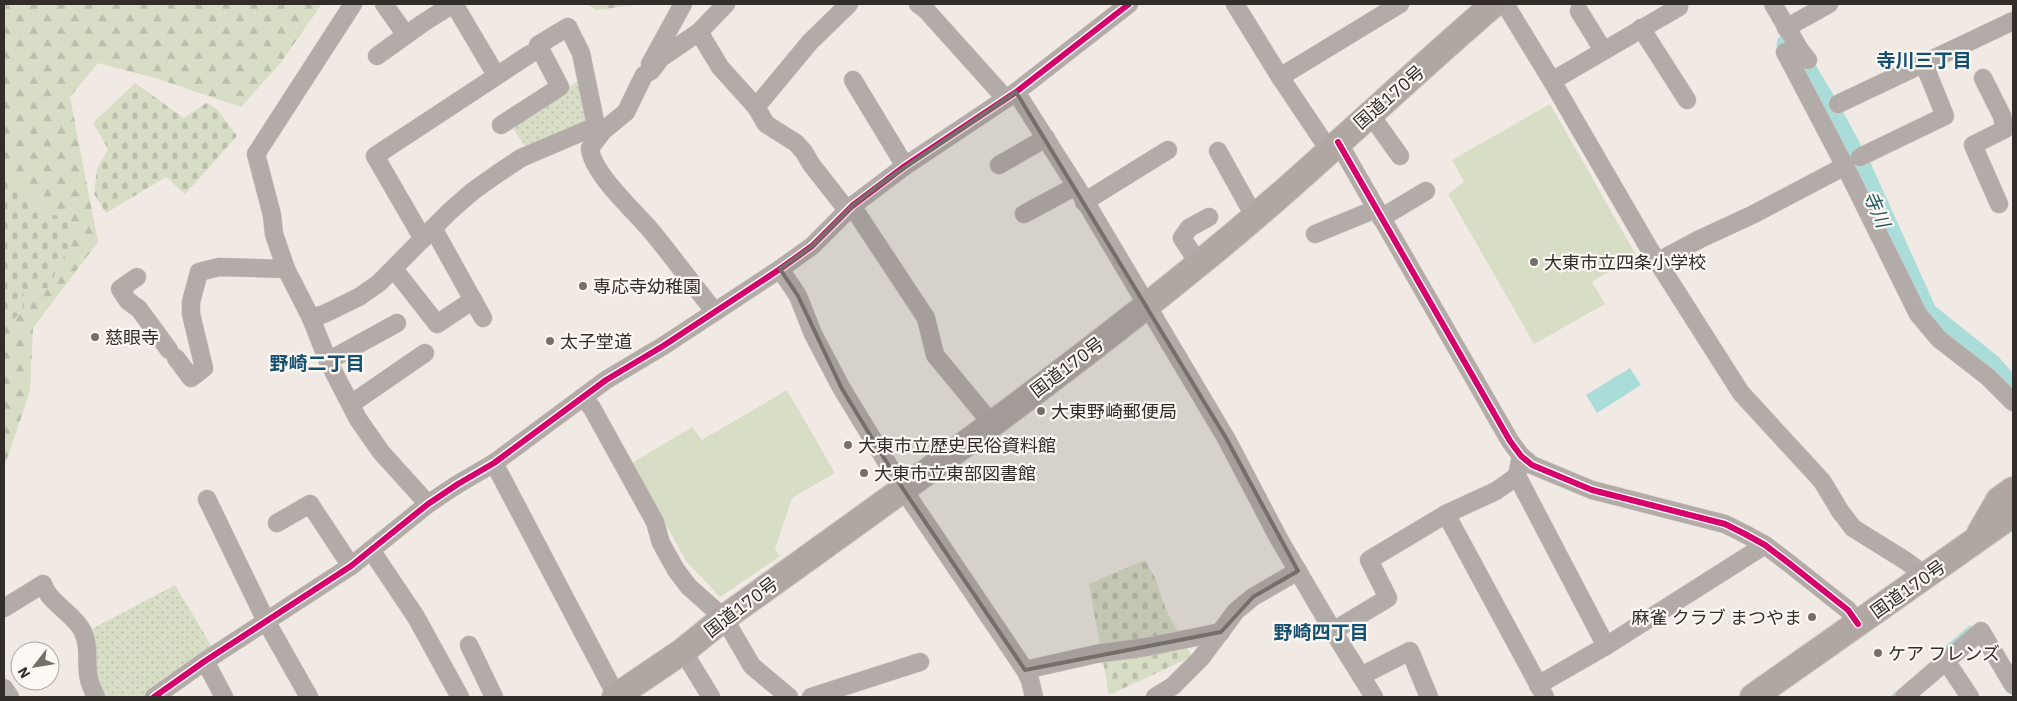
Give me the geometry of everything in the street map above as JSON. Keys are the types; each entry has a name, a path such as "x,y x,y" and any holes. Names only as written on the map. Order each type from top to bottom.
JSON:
{"highway":[{"name":"国道170号","path":"616,697 683,651 724,618 992,424 1199,264 1494,4"},
{"path":"1974,542 1999,500 2013,490"},
{"name":"国道170号","path":"1752,697 2013,514"},
{"path":"1974,542 2013,532"}],"street":[{"path":"353,4 256,154 272,215 274,234 286,269 311,318 328,361 358,419 381,452 428,504"},
{"path":"384,4 406,35"},
{"path":"377,56 454,4 496,75"},
{"path":"311,318 360,297 379,283 473,191 521,158 599,129 626,112 683,4"},
{"path":"644,75 651,71 661,58 699,32 726,4"},
{"path":"756,107 810,42 849,4"},
{"path":"154,697 205,661 351,566 428,504 494,463 606,380 780,269 812,246 849,208 905,166 1011,96 1129,4"},
{"path":"1235,4 1280,77 1334,146 1379,214 1510,441 1521,456 1532,465 1592,490 1725,524 1765,546 1848,610 1858,624"},
{"path":"1280,77 1400,4"},
{"path":"1505,4 1657,262 1741,393 1822,480 1840,511 1853,528 1906,561 1926,576"},
{"path":"1773,4 1786,28 1808,60"},
{"path":"1786,28 1829,4"},
{"path":"928,6 1011,96 1046,138 1226,438 1298,571 1374,697"},
{"path":"1552,81 1678,7"},
{"path":"1579,11 1603,50"},
{"path":"1838,104 2013,21"},
{"path":"501,125 560,87 538,45 568,27 581,53 599,129 590,148 591,158 601,174 653,233 715,312"},
{"path":"1641,28 1687,100"},
{"path":"699,32 720,68 756,107 766,124 796,144 804,152 811,164 849,208 926,318 935,354 992,424"},
{"path":"1784,52 1852,162 1918,314 1940,339 1992,380 2013,402"},
{"path":"483,318 473,300 375,156 530,54"},
{"path":"1657,262 1945,116 1924,64"},
{"path":"1983,78 2007,113 2005,129 1973,145 1999,204"},
{"path":"853,80 905,166"},
{"path":"1370,114 1400,156"},
{"path":"999,165 1046,138"},
{"path":"1084,202 1168,150"},
{"path":"1218,152 1254,216"},
{"path":"1024,214 1076,186"},
{"path":"1315,234 1379,214 1426,191"},
{"path":"1199,264 1182,238 1189,228 1209,218"},
{"path":"138,277 120,290 191,378 204,368 191,314 191,302 199,272 220,266 286,269"},
{"path":"394,269 437,324 473,300"},
{"path":"780,269 798,296 813,334 842,389 903,489 1025,670 1030,680 1034,697"},
{"path":"328,361 397,323"},
{"path":"351,404 425,353"},
{"path":"583,397 592,408 655,522 661,543 676,570 690,587 724,618 752,666 789,697"},
{"path":"1521,456 1517,476 1606,646"},
{"path":"494,463 616,697"},
{"path":"1333,631 1388,598 1369,560 1446,514 1496,491 1517,476"},
{"path":"207,499 266,621 309,697"},
{"path":"277,523 310,504 351,566"},
{"path":"1446,514 1541,691 1606,646 1765,546"},
{"path":"372,550 416,617 460,697"},
{"path":"1155,697 1173,686 1196,664 1236,611 1253,597 1298,571"},
{"path":"4,608 43,584 46,593 67,611 82,630 88,650 88,679 96,697"},
{"path":"1904,697 1981,630 2013,685"},
{"path":"1025,670 1096,654 1147,647 1221,632"},
{"path":"469,645 494,697"},
{"path":"683,651 711,697"},
{"path":"1361,676 1410,651 1429,697"},
{"path":"205,661 224,697"},
{"path":"1946,661 1970,697"},
{"path":"811,697 920,662"},
{"path":"4,688 10,697"}],"highlighted area":[{"path":"1016,92 1226,438 1298,571 1253,597 1221,632 1025,670 903,489 842,389 798,296 780,269 812,246 852,206 879,185"}],"green space":[{"path":"4,4 322,4 282,61 241,107 158,79 98,63 70,97 98,242 33,328 30,391 4,468"},
{"path":"586,4 645,4 596,10"},
{"path":"580,79 589,116 582,124 526,147 513,129"},
{"path":"135,83 184,118 206,103 217,109 237,136 185,194 166,177 106,213 94,194 97,169 108,149 93,123"},
{"path":"1550,104 1636,255 1592,282 1605,304 1534,344 1448,194 1464,182 1452,160"},
{"path":"8,175 32,198 41,213 70,218 70,244 48,288 22,290 24,308 13,320 4,321 4,177"},
{"path":"787,390 835,473 792,498 775,549 780,556 720,597 686,561 632,463 692,427 702,440"},
{"path":"1145,560 1155,578 1166,610 1191,655 1189,658 1109,695 1089,584"},
{"path":"175,585 214,650 149,697 100,697 86,632"}],"water":[{"path":"1630,368 1641,385 1597,413 1586,395"}],"waterway":[{"name":"寺川","path":"1789,45 1828,110 1860,170 1925,314 1990,366 2013,392"},
{"path":"1939,655 1970,628"},
{"path":"1893,697 1900,691"}],"cycle path":[{"path":"154,697 205,661 351,566 428,504 494,463 606,380 663,346 780,269 812,246 852,206 905,166 1016,92 1129,4"},
{"path":"1338,142 1510,441 1521,456 1532,465 1592,490 1725,524 1765,545 1848,610 1858,624"}],"place":[{"name":"大東市立四条小学校","path":"1534,262"},
{"name":"専応寺幼稚園","path":"583,286"},
{"name":"慈眼寺","path":"95,337"},
{"name":"太子堂道","path":"550,341"},
{"name":"大東野崎郵便局","path":"1041,411"},
{"name":"大東市立歴史民俗資料館","path":"848,445"},
{"name":"大東市立東部図書館","path":"864,473"},
{"name":"麻雀 クラブ まつやま","path":"1812,617"},
{"name":"ケア フレンズ","path":"1878,653"}],"district":[{"name":"寺川三丁目","path":"1924,60"},
{"name":"野崎二丁目","path":"317,363"},
{"name":"野崎四丁目","path":"1321,632"}]}
